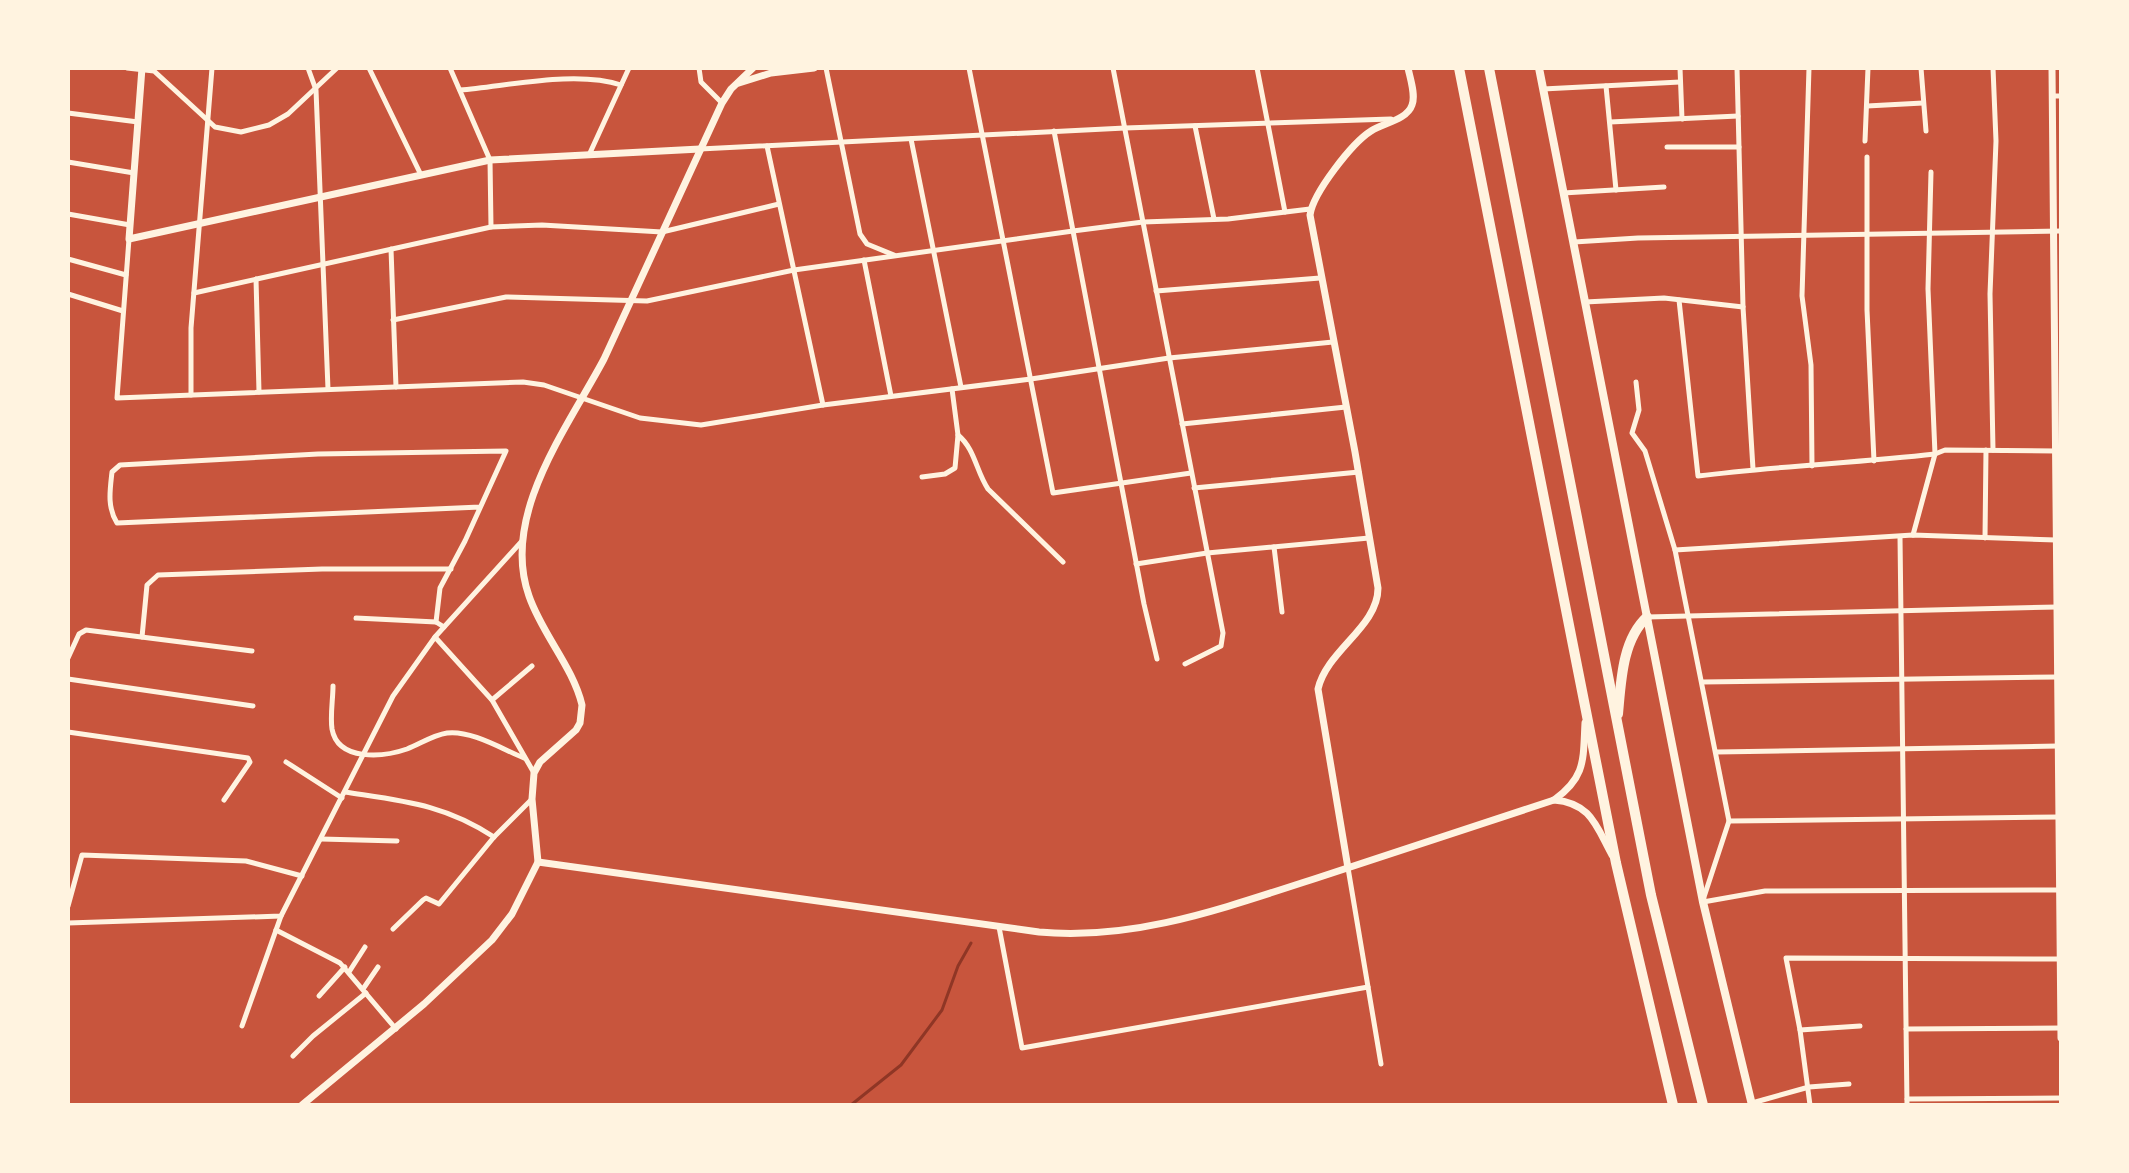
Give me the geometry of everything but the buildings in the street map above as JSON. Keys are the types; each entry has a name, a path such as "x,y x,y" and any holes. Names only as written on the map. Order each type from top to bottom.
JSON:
{"highway":[{"path":"1459,68 1616,863 1673,1105"},
{"path":"1489,68 1663,950 1703,1105"},
{"path":"1617,724 1622,675 1629,648 1635,632 1647,617"}],"main road":[{"path":"1539,68 1703,902 1752,1104"}],"street":[{"path":"127,68 154,71 209,122 227,131 241,132 261,129 288,114 337,68"},
{"path":"191,395 190,342 212,68"},
{"path":"308,68 316,90 328,389"},
{"path":"369,68 421,175"},
{"path":"450,68 490,160 491,227"},
{"path":"589,155 629,68"},
{"path":"699,68 701,82 722,103"},
{"path":"302,1105 396,1029 492,940 512,914 538,862 532,799 534,773 545,756 576,730 582,705 528,594 524,578 522,541 532,501 580,399 604,359 722,103 752,68"},
{"path":"736,84 771,73 814,68"},
{"path":"826,68 860,234 867,244 897,256"},
{"path":"969,68 1053,493 1191,473"},
{"path":"1113,68 1222,643 1217,649 1185,664"},
{"path":"1257,68 1285,212"},
{"path":"1381,1064 1318,689 1328,666 1371,613 1378,588 1359,472 1310,231 1310,209 1323,187 1365,135 1408,112 1413,102 1408,68"},
{"path":"1680,68 1682,119"},
{"path":"1737,68 1743,307 1753,469"},
{"path":"1809,68 1802,306 1811,365 1812,466"},
{"path":"1865,141 1868,68"},
{"path":"1921,68 1926,131"},
{"path":"1985,538 1990,450 1990,294 1996,141 1993,68"},
{"path":"2052,68 2057,96 2056,540 2059,558 2061,1038"},
{"path":"142,69 117,398 523,382 544,385 640,418 686,425 719,423 823,405 1169,358 1333,342"},
{"path":"460,90 580,78 621,85"},
{"path":"1543,89 1680,82"},
{"path":"1606,86 1616,190"},
{"path":"1867,106 1923,103"},
{"path":"68,113 138,122"},
{"path":"1610,122 1738,116"},
{"path":"129,239 490,160 1054,131 1396,119"},
{"path":"1195,126 1214,219"},
{"path":"1054,131 1136,564 1157,659"},
{"path":"911,139 961,387"},
{"path":"767,146 823,405"},
{"path":"1667,147 1739,147"},
{"path":"1867,157 1867,310 1874,461"},
{"path":"68,162 134,173"},
{"path":"1913,535 1935,454 1929,304 1931,172"},
{"path":"1563,193 1664,187"},
{"path":"194,293 491,227 542,225 662,232 779,204"},
{"path":"393,320 506,297 630,302 654,300 794,270 1073,231 1143,222 1214,219 1310,209"},
{"path":"68,214 130,225"},
{"path":"1573,242 1868,233 2057,232"},
{"path":"391,249 396,387"},
{"path":"68,259 126,275"},
{"path":"864,260 891,396"},
{"path":"1156,291 1320,278"},
{"path":"256,279 259,392"},
{"path":"68,294 123,311"},
{"path":"1585,302 1648,298 1743,307"},
{"path":"1679,300 1698,476 1874,461 1935,454 1945,450 2056,451"},
{"path":"1636,382 1639,410 1632,433 1645,451 1675,550 1729,821 1703,902 1765,891 2060,890"},
{"path":"922,477 945,474 955,468 958,435 952,389"},
{"path":"1182,424 1346,407"},
{"path":"958,435 970,447 988,489 1063,562"},
{"path":"436,622 440,588 451,569 480,507 506,451 318,454 120,465 112,472 111,514 117,523 480,507"},
{"path":"1194,488 1359,472"},
{"path":"1675,550 1913,535 2056,540"},
{"path":"1900,537 1907,1102 2061,1098"},
{"path":"1136,564 1207,553 1369,538"},
{"path":"242,1026 281,916 393,696 435,637 522,541"},
{"path":"1274,547 1282,612"},
{"path":"142,637 147,585 158,575 322,569 451,569"},
{"path":"1647,617 2057,607"},
{"path":"356,618 436,622 444,627"},
{"path":"68,658 79,634 86,630 252,651"},
{"path":"435,637 492,700 534,773"},
{"path":"492,700 532,666"},
{"path":"1702,682 2058,677"},
{"path":"68,679 253,706"},
{"path":"333,686 332,729 337,740 350,751 362,755 386,755 449,732 470,736 524,758"},
{"path":"538,862 999,927 1079,935 1143,928 1215,910 1554,800 1579,776 1586,709"},
{"path":"68,732 248,758 250,762 224,800"},
{"path":"1717,752 1903,749 2059,751"},
{"path":"286,762 343,795 419,804 465,818 494,837"},
{"path":"393,929 426,898 439,904 494,837 532,799"},
{"path":"1554,800 1573,803 1587,812 1616,863"},
{"path":"1729,821 2060,819"},
{"path":"321,839 397,841"},
{"path":"68,906 82,855 246,861 302,876"},
{"path":"68,923 281,916"},
{"path":"999,927 1022,1048 1368,987"},
{"path":"276,930 347,970 396,1029"},
{"path":"319,996 347,970 365,947"},
{"path":"1810,1105 1786,958 2060,959"},
{"path":"293,1056 365,991 378,967"},
{"path":"1800,1030 1860,1026"},
{"path":"1906,1029 2061,1028"},
{"path":"1752,1104 1809,1087 1849,1084"}],"waterway":[{"path":"851,1105 901,1065 942,1010 958,966 971,943"}]}
